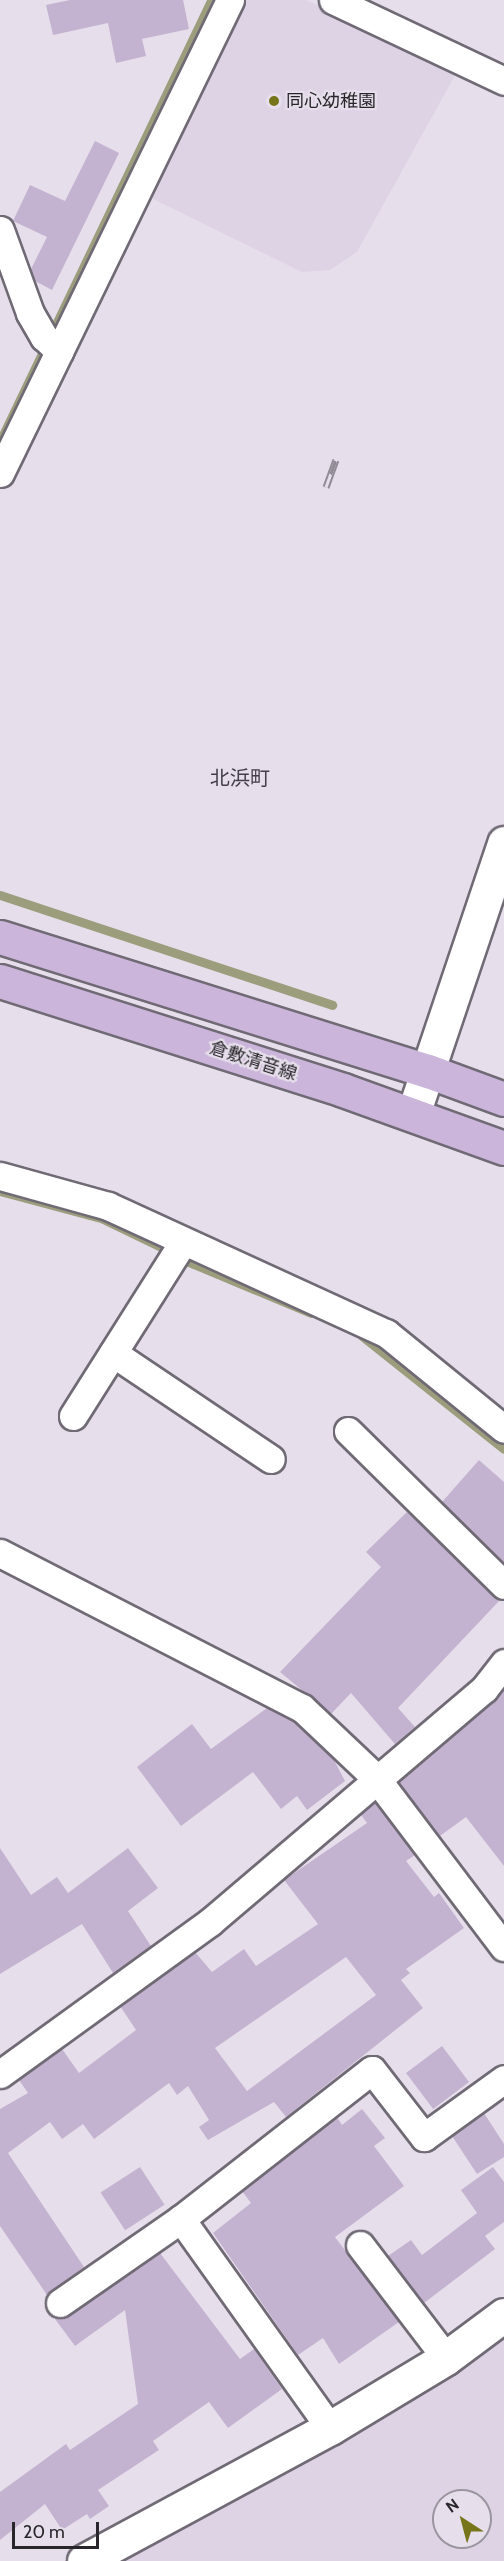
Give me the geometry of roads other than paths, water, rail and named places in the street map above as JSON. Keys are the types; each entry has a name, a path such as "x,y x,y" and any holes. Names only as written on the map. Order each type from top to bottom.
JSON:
{"main road":[{"path":"0,937 428,1071 504,1099"},
{"name":"倉敷清音線","path":"0,981 412,1114 504,1148"}],"street":[{"path":"0,473 52,344 230,0"},
{"path":"333,0 504,81"},
{"path":"0,230 52,344"},
{"path":"412,1114 504,843"},
{"path":"0,1176 108,1206 386,1333 504,1428"},
{"path":"74,1416 183,1242"},
{"path":"113,1353 271,1459"},
{"path":"348,1431 504,1585"},
{"path":"0,1553 293,1702 376,1778 504,1947"},
{"path":"0,2074 210,1922 376,1778 484,1689 504,1663"},
{"path":"60,2302 182,2218 372,2070 424,2137 504,2079"},
{"path":"182,2218 330,2428"},
{"path":"360,2245 446,2358"},
{"path":"84,2561 330,2428 446,2358 504,2315"}],"waterway":[{"path":"0,441 211,0"},
{"path":"0,895 332,1005"},
{"path":"0,1191 101,1218 163,1248"},
{"path":"189,1262 311,1313"},
{"path":"362,1336 504,1449"}],"railway":[{"path":"326,487 336,460"}],"place":[{"name":"同心幼稚園","path":"274,101"}],"district":[{"name":"北浜町","path":"240,778"}]}
